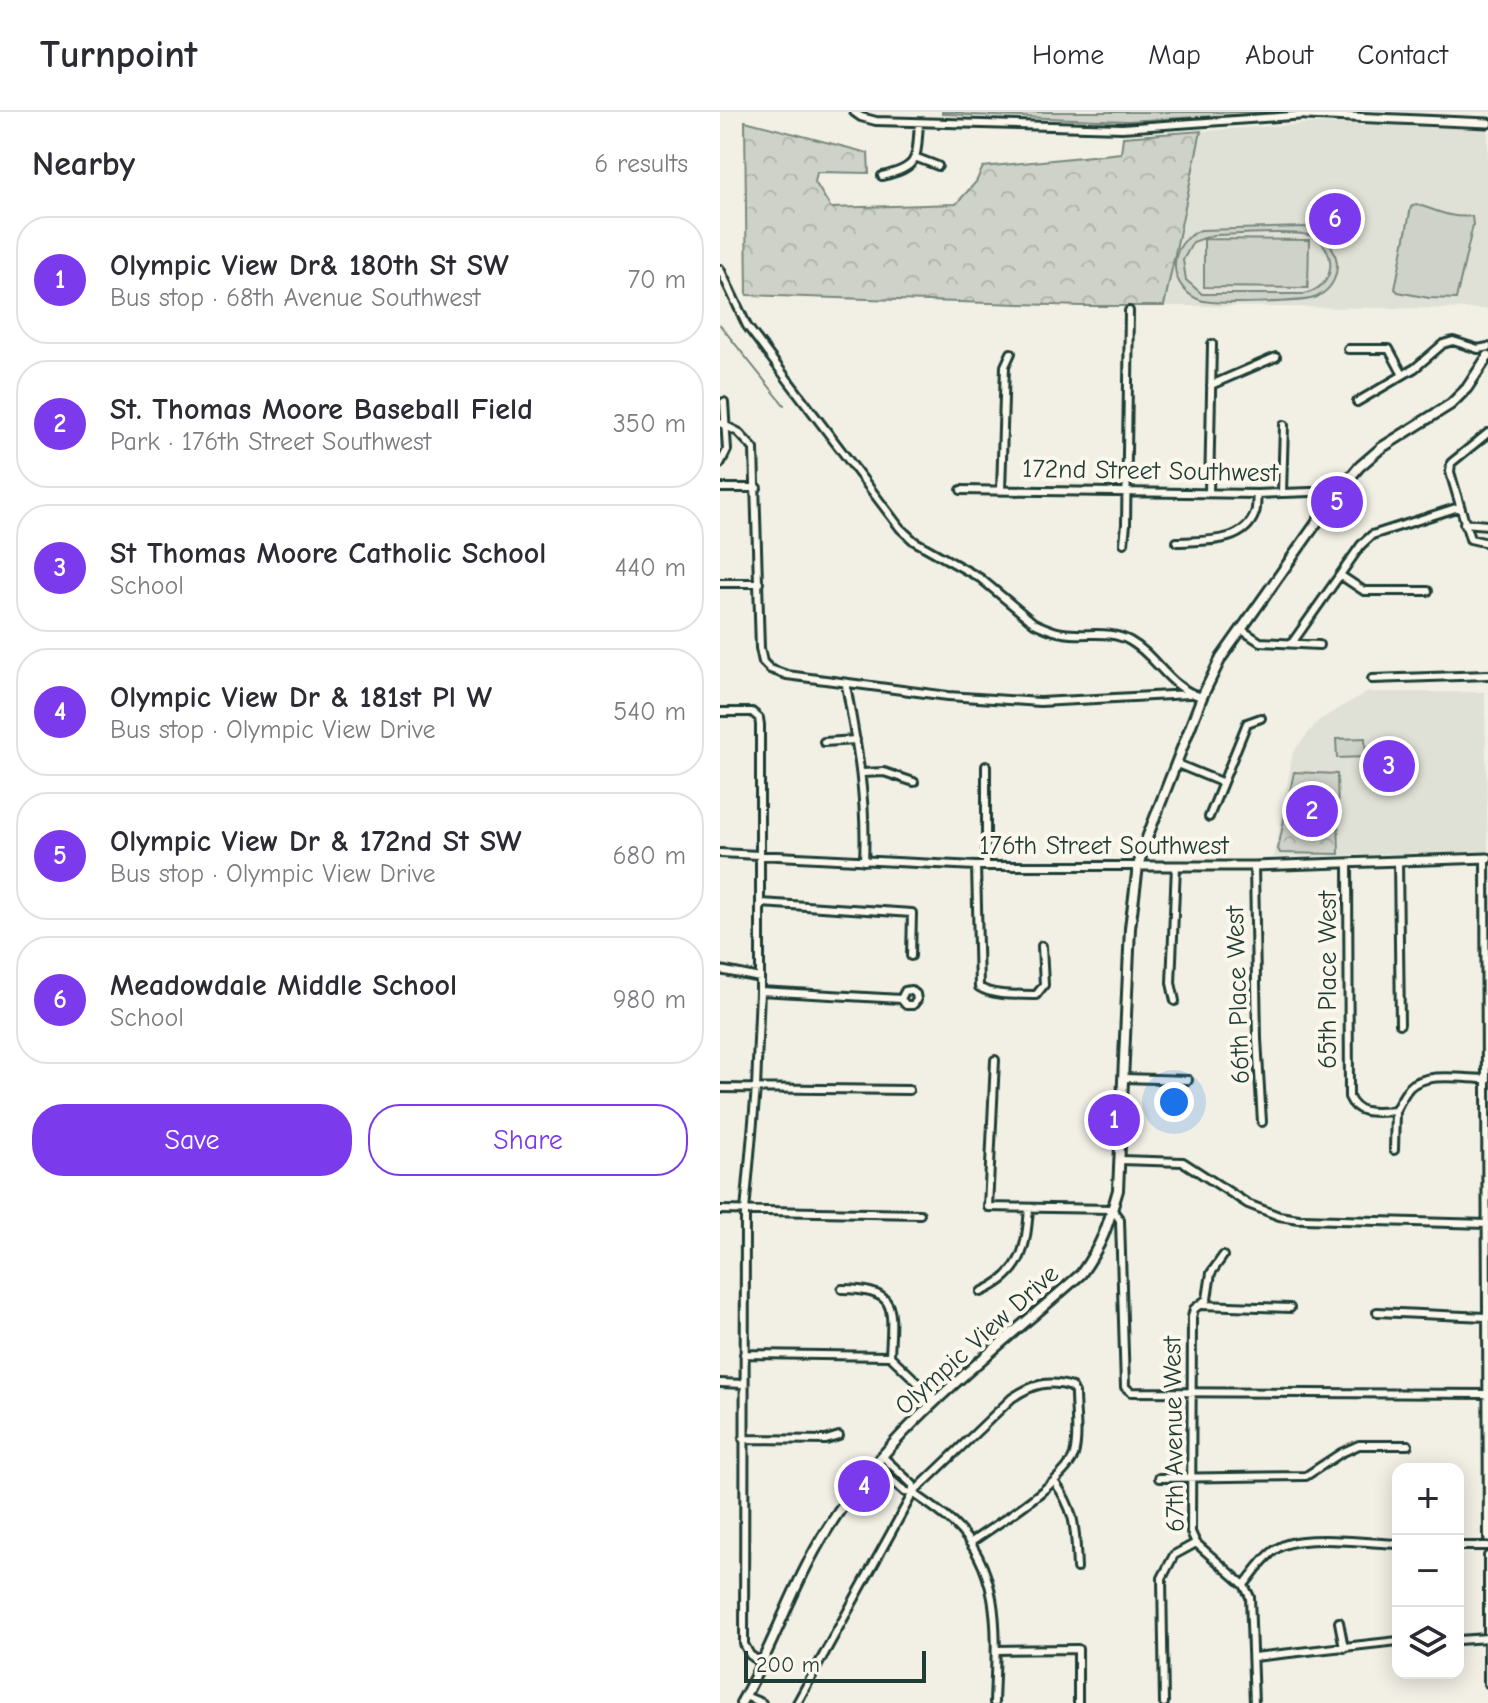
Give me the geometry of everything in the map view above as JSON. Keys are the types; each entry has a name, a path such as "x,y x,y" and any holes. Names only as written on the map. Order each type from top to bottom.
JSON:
{"main road":[{"path":"1138,866 1202,697 1221,658 1359,467 1381,448 1451,404 1467,388 1488,356"},
{"name":"Olympic View Drive","path":"743,1699 827,1529 882,1456 935,1399 1081,1274 1108,1230 1118,1190 1130,928 1138,866"}],"street":[{"path":"854,112 876,121 1122,128 1306,113 1488,123"},
{"path":"882,176 904,171 917,158 919,123"},
{"path":"917,158 938,166"},
{"path":"721,273 747,326 900,528 914,541 980,578 1044,628 1063,634 1108,634 1132,642 1189,694"},
{"path":"1124,543 1129,311"},
{"path":"1357,402 1403,375 1443,344 1453,341 1478,349 1488,347"},
{"path":"1209,493 1212,344"},
{"path":"1348,349 1389,349 1403,375"},
{"path":"1001,490 1005,366 1011,353"},
{"path":"1211,385 1276,357"},
{"path":"720,464 727,450 722,423 724,402"},
{"path":"722,423 738,432 754,449 760,648 763,662 770,669 846,685 1008,701 1189,694 1202,697"},
{"path":"1282,493 1284,425"},
{"path":"1488,433 1451,463 1450,472 1470,539 1488,543"},
{"path":"720,488 757,488"},
{"name":"172nd Street Southwest","path":"961,490 1257,494 1339,491"},
{"path":"1177,542 1236,535 1255,513 1257,494"},
{"path":"1292,643 1361,545 1372,535 1459,507"},
{"path":"1464,523 1488,525"},
{"path":"1340,575 1364,591 1428,591"},
{"path":"720,583 759,583"},
{"path":"1242,630 1260,642 1319,645"},
{"path":"1372,679 1488,675"},
{"path":"846,685 862,773 866,821 864,861"},
{"path":"720,712 752,712 759,718 760,725 760,991 756,1088 745,1211 743,1439 744,1644 750,1655 760,1662"},
{"path":"1209,817 1247,723 1261,718"},
{"path":"824,742 856,740"},
{"path":"1177,764 1221,782"},
{"path":"986,766 986,866"},
{"path":"862,773 884,772 914,782"},
{"name":"176th Street Southwest","path":"720,853 976,866 1254,866 1487,858"},
{"path":"1487,858 1488,1538"},
{"path":"1398,861 1400,1024"},
{"name":"65th Place West","path":"1348,863 1349,1097 1353,1106 1363,1112 1395,1111"},
{"path":"976,866 979,987 1006,994 1036,995 1044,985 1042,946"},
{"path":"1175,1001 1171,983 1176,866"},
{"name":"66th Place West","path":"1254,866 1257,1039 1262,1122"},
{"path":"761,903 912,913 911,956"},
{"path":"720,970 760,978"},
{"path":"760,991 901,999"},
{"path":"995,1060 988,1207 1112,1209 1120,1220 1125,1387 1131,1392 1488,1395"},
{"path":"1124,1078 1188,1080"},
{"path":"1394,1150 1395,1111 1407,1089 1431,1078 1487,1079"},
{"path":"720,1088 909,1090"},
{"path":"1120,1160 1183,1162 1248,1204 1279,1216 1488,1224"},
{"path":"981,1292 997,1285 1012,1271 1021,1256 1026,1242 1029,1208"},
{"path":"720,1210 920,1214"},
{"name":"67th Avenue West","path":"1164,1703 1162,1578 1174,1555 1196,1543 1191,1532 1190,1479 1192,1317 1194,1309 1207,1299 1211,1273 1223,1256"},
{"path":"842,1289 873,1291 884,1296 889,1304 891,1324 890,1356"},
{"path":"1201,1305 1290,1308"},
{"path":"1377,1312 1486,1317"},
{"path":"744,1354 890,1356 935,1399"},
{"path":"720,1383 744,1384"},
{"path":"797,1703 913,1493 1026,1388 1043,1383 1072,1387 1075,1393 1075,1452 1071,1464 1054,1481 970,1543"},
{"path":"743,1439 826,1440 839,1436"},
{"path":"1159,1478 1306,1476 1359,1445 1408,1445"},
{"path":"882,1456 913,1485 913,1493"},
{"path":"875,1465 905,1492 913,1493 952,1522 970,1543 993,1595 996,1650 994,1703"},
{"path":"1054,1481 1069,1501 1075,1527 1077,1568"},
{"path":"1244,1585 1261,1563 1282,1546 1301,1541 1392,1544"},
{"path":"1196,1543 1244,1585 1250,1597 1254,1703"},
{"path":"1464,1546 1488,1546"},
{"path":"1488,1556 1488,1683"},
{"path":"1339,1622 1344,1648"},
{"path":"1464,1640 1488,1638"},
{"path":"1254,1657 1392,1642"},
{"path":"996,1650 1078,1649 1078,1703"},
{"path":"743,1699 762,1703"}],"shaded area":[{"path":"1318,123 1488,129 1488,309 1164,306 1201,131"},
{"path":"1367,692 1485,692 1488,852 1274,857 1293,752 1319,720"}],"green space":[{"path":"942,112 1289,112 1127,121"},
{"path":"745,121 868,153 869,173 817,172 815,182 831,208 956,204 976,182 983,167 1121,153 1123,137 1201,131 1164,306 747,295"},
{"path":"1416,204 1451,215 1472,216 1473,225 1456,299 1429,298 1395,289 1411,207"},
{"path":"1306,227 1326,239 1333,249 1337,270 1334,280 1317,297 1309,299 1240,303 1200,300 1183,287 1175,268 1176,255 1182,244 1201,230","holes":["1287,233 1313,237 1328,252 1329,274 1322,285 1305,294 1202,294 1186,280 1183,260 1193,242 1213,235"]},
{"path":"1204,239 1309,240 1308,288 1204,287"},
{"path":"1365,738 1366,757 1337,758 1336,739"},
{"path":"1294,772 1337,774 1339,854 1280,853 1278,849"}],"waterway":[{"path":"720,325 784,405"}],"place":[{"name":"Meadowdale Middle School","path":"1335,219"},
{"name":"Olympic View Dr & 172nd St SW","path":"1337,502"},
{"name":"St Thomas Moore Catholic School","path":"1389,766"},
{"name":"St. Thomas Moore Baseball Field","path":"1312,811"},
{"name":"Olympic View Dr& 180th St SW","path":"1114,1120"},
{"name":"Olympic View Dr & 181st Pl W","path":"864,1486"}]}
